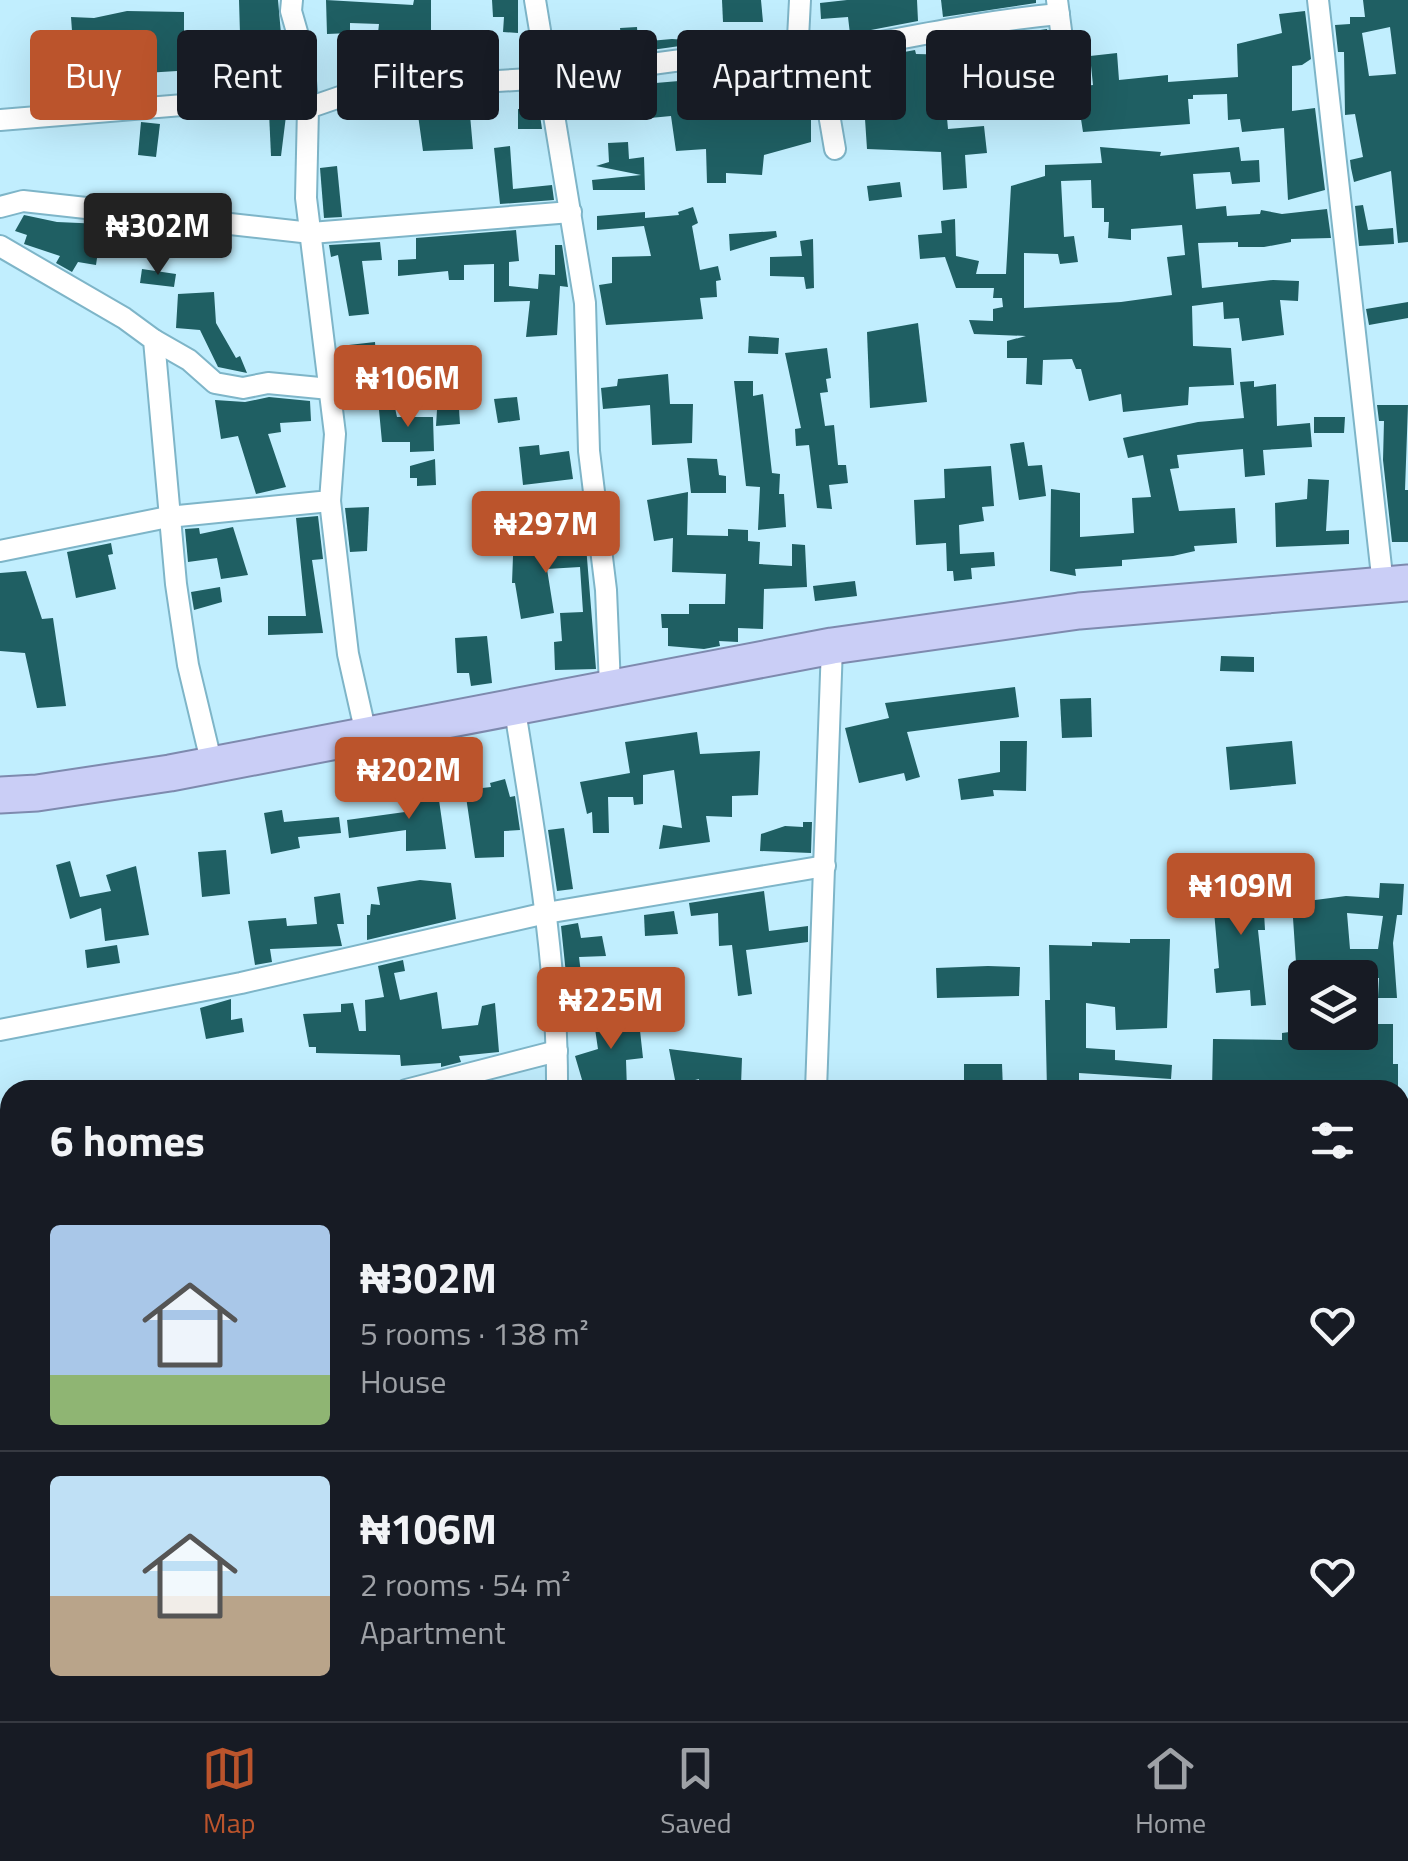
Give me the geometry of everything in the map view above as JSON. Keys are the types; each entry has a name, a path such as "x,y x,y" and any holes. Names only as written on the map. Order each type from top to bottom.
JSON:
{"highway":[{"path":"0,794 96,785 832,646 1079,611 1396,584"}],"street":[{"path":"292,0 290,12 295,30"},
{"path":"535,0 540,30"},
{"path":"798,30 800,0"},
{"path":"1318,0 1396,584"},
{"path":"906,40 1058,7"},
{"path":"317,105 363,90 519,80"},
{"path":"0,120 177,106"},
{"path":"308,120 306,198 335,434 330,501 348,654 366,734"},
{"path":"555,120 586,302 589,451 606,590 610,686"},
{"path":"830,120 835,149"},
{"path":"0,207 23,201 311,232 571,212"},
{"path":"0,246 190,360 215,383 243,388 268,382 330,390"},
{"path":"154,340 168,517 188,665 212,764"},
{"path":"0,551 168,517 330,501"},
{"path":"816,1080 832,646"},
{"path":"514,704 546,912 556,1080"},
{"path":"0,1030 241,984 546,912 825,866"},
{"path":"445,1080 557,1051"}],"building":[{"path":"239,0 278,0 281,30 240,30"},
{"path":"326,0 413,5 414,0 431,0 431,30 378,30 379,24 350,23 350,30 327,34"},
{"path":"492,0 518,0 518,33 503,32 504,17 493,17"},
{"path":"722,0 761,0 763,22 723,22"},
{"path":"917,0 918,21 850,30 848,17 821,19 820,3"},
{"path":"941,0 1036,0 1036,3 943,17"},
{"path":"1363,0 1408,0 1408,242 1398,243 1391,171 1354,182 1351,168 1350,160 1363,157 1355,114 1345,115 1344,52 1338,52 1335,25 1350,24 1350,17 1365,17","holes":["1390,27 1396,74 1369,76 1362,33"]},
{"path":"127,11 184,12 184,30 177,30 177,71 157,72 157,30 72,30 71,17 94,18"},
{"path":"1305,11 1311,59 1292,66 1292,111 1315,108 1325,190 1288,200 1284,128 1242,132 1240,119 1228,120 1227,94 1193,95 1193,99 1188,99 1190,124 1083,132 1081,120 1091,120 1091,56 1117,53 1119,80 1168,75 1168,82 1238,77 1237,44 1282,33 1279,14"},
{"path":"677,39 677,46 657,49 657,40"},
{"path":"915,50 916,54 926,54 926,120 947,120 948,129 984,126 987,153 965,155 967,188 943,190 941,152 867,149 865,120 906,120 906,52"},
{"path":"677,81 677,120 811,120 811,142 764,155 762,175 726,173 726,183 707,183 706,149 676,151 671,116 657,117 657,83"},
{"path":"518,109 519,120 541,120 542,129 518,129"},
{"path":"269,120 286,120 281,156 271,156"},
{"path":"419,120 470,120 473,149 423,151"},
{"path":"141,122 160,124 156,157 138,155"},
{"path":"628,142 629,159 644,157 645,190 593,190 592,180 641,175 596,166 609,162 608,143"},
{"path":"510,146 513,189 552,185 554,200 500,204 494,148"},
{"path":"1100,147 1161,152 1160,156 1239,147 1241,161 1259,160 1260,182 1232,184 1230,172 1193,174 1196,209 1226,206 1227,216 1260,214 1261,210 1282,214 1327,209 1331,238 1291,239 1264,247 1238,247 1238,242 1198,243 1202,288 1299,281 1298,301 1280,300 1284,335 1242,341 1239,318 1224,319 1223,302 1192,306 1193,346 1231,348 1234,385 1189,387 1188,405 1123,412 1121,394 1089,401 1081,369 1076,369 1072,359 1043,360 1042,385 1026,384 1027,358 1007,358 1007,341 1026,336 974,334 969,320 993,321 993,309 1003,307 1002,298 993,298 994,288 956,288 945,257 920,259 918,235 942,233 941,221 955,219 956,256 979,261 976,274 1006,274 1011,186 1045,176 1045,165 1102,163","holes":["1091,180 1092,208 1104,208 1104,222 1109,222 1108,238 1131,240 1131,229 1182,225 1185,255 1167,257 1172,295 1024,308 1024,253 1058,254 1060,264 1078,262 1074,236 1064,237 1061,181"]},
{"path":"337,166 342,217 324,218 320,168"},
{"path":"900,182 902,197 869,201 867,186"},
{"path":"1363,205 1368,230 1393,228 1394,244 1359,246 1355,206"},
{"path":"693,207 698,223 692,226 700,270 718,266 721,280 716,281 717,297 700,298 703,319 606,325 599,285 612,283 612,257 651,256 644,226 597,230 597,216 645,212 645,218 679,215 678,212"},
{"path":"24,215 57,222 102,224 96,265 78,262 72,272 56,263 60,256 24,244 27,235 15,231"},
{"path":"516,230 519,261 509,262 509,286 538,289 539,274 555,275 555,245 562,245 568,287 560,286 557,335 526,337 530,301 494,302 494,264 464,265 464,280 449,280 448,271 398,276 398,260 416,259 416,238"},
{"path":"776,231 777,237 730,251 729,234"},
{"path":"813,239 814,288 806,289 804,277 770,276 770,257 802,256 800,241"},
{"path":"380,242 382,260 362,261 369,314 349,316 338,255 331,257 329,245"},
{"path":"142,269 176,274 174,287 140,283"},
{"path":"214,292 216,323 236,358 240,356 247,373 218,367 200,330 176,328 178,294"},
{"path":"1408,302 1408,318 1369,325 1366,309"},
{"path":"918,323 927,402 870,408 867,332"},
{"path":"749,336 779,338 778,354 748,353"},
{"path":"375,342 376,359 341,360 340,346"},
{"path":"827,348 831,378 826,379 828,392 820,393 825,426 834,425 838,465 846,465 848,483 829,485 832,509 817,508 809,445 796,446 795,429 801,428 785,353"},
{"path":"668,374 670,404 693,404 692,443 652,445 650,405 603,409 601,388 617,386 618,379"},
{"path":"439,377 457,379 460,424 436,426"},
{"path":"734,381 753,381 753,396 763,394 772,473 780,474 779,494 784,494 786,527 758,530 760,487 746,486"},
{"path":"1254,381 1254,387 1276,384 1277,426 1310,423 1312,447 1263,450 1265,475 1245,477 1243,449 1177,455 1179,468 1170,469 1179,511 1235,508 1237,543 1194,546 1195,551 1173,556 1122,560 1122,566 1075,569 1076,576 1050,571 1051,489 1080,493 1080,537 1134,533 1132,498 1151,497 1143,455 1128,458 1123,438 1198,422 1244,418 1240,382"},
{"path":"269,397 310,401 311,421 280,423 281,432 268,434 286,487 256,494 238,436 221,439 215,400 245,402"},
{"path":"517,397 520,420 498,423 494,399"},
{"path":"1377,405 1408,405 1408,542 1392,542 1383,460 1384,421 1379,421"},
{"path":"395,408 397,417 433,417 434,451 410,452 410,442 382,442 379,410"},
{"path":"1314,417 1345,417 1344,433 1314,433"},
{"path":"1024,442 1028,466 1042,465 1046,496 1019,500 1010,444"},
{"path":"539,445 540,455 569,451 573,479 523,485 519,447"},
{"path":"687,458 717,459 719,475 726,476 726,493 691,493"},
{"path":"435,459 436,485 417,486 417,478 410,478 410,466"},
{"path":"991,466 994,506 982,507 984,521 959,525 960,554 994,552 995,566 971,568 972,579 954,581 953,571 947,571 946,543 916,545 914,500 945,498 944,469"},
{"path":"1308,479 1329,480 1326,531 1349,530 1349,544 1276,547 1275,503 1307,499"},
{"path":"688,492 687,535 728,536 728,529 748,530 748,541 760,542 759,564 792,566 792,544 805,545 807,587 764,589 763,629 738,628 738,642 719,641 720,646 704,649 668,646 668,628 662,628 661,614 689,614 689,604 725,604 726,574 672,572 673,538 654,541 647,500"},
{"path":"532,501 532,525 584,521 596,669 555,670 554,642 562,641 560,613 583,612 580,567 547,569 554,613 521,619 512,583 513,556 482,556 482,520 510,520 510,502"},
{"path":"369,507 367,551 350,552 345,508"},
{"path":"318,516 323,559 312,560 323,633 268,635 268,616 306,616 296,518"},
{"path":"233,527 248,575 221,579 217,558 188,562 185,529 199,528 200,534"},
{"path":"111,543 113,554 108,555 116,589 76,598 67,552"},
{"path":"26,571 42,619 53,618 66,706 37,708 25,653 0,651 0,573"},
{"path":"855,581 857,596 815,601 813,586"},
{"path":"220,587 222,602 194,610 191,592"},
{"path":"487,636 492,683 471,686 469,673 457,673 455,638"},
{"path":"1221,656 1254,657 1254,672 1220,671"},
{"path":"1015,687 1019,717 907,732 920,777 906,781 904,773 859,783 845,728 889,718 885,703"},
{"path":"1091,698 1092,737 1062,738 1060,699"},
{"path":"697,732 700,754 760,751 758,795 732,796 732,817 706,816 710,842 659,849 663,825 682,828 674,770 643,775 643,804 634,805 633,797 608,797 609,833 593,833 592,812 587,814 580,782 630,773 625,742"},
{"path":"1000,741 1027,741 1026,791 993,790 994,796 961,800 958,779 1000,772"},
{"path":"1292,741 1296,784 1230,790 1226,747"},
{"path":"505,779 510,797 515,796 520,830 504,831 504,857 475,858 465,790 491,787 490,783"},
{"path":"437,786 446,849 406,851 406,830 349,838 347,820 412,811 410,789"},
{"path":"282,810 284,822 339,817 341,833 298,837 300,848 271,854 264,813"},
{"path":"803,822 812,822 811,853 760,851 761,834 785,826 803,827"},
{"path":"564,828 573,889 557,891 548,830"},
{"path":"226,850 230,894 202,897 198,852"},
{"path":"70,861 80,897 111,891 106,875 136,866 149,935 105,941 101,908 70,919 56,865"},
{"path":"1221,877 1262,877 1265,930 1258,930 1266,1005 1251,1006 1250,990 1216,993 1214,969 1219,968 1214,911 1221,911"},
{"path":"420,880 451,883 456,919 367,940 371,904 380,905 377,887"},
{"path":"1380,883 1404,884 1402,915 1397,915 1393,943 1397,998 1378,998 1378,960 1296,960 1292,903 1346,896 1379,898","holes":["1347,913 1383,916 1378,949 1350,949"]},
{"path":"764,891 769,931 808,926 808,942 746,950 752,994 738,996 732,945 719,946 718,913 691,916 689,903"},
{"path":"340,893 344,924 337,924 342,946 270,949 272,962 255,965 248,921 286,918 287,926 317,924 314,897"},
{"path":"674,911 678,934 645,936 644,915"},
{"path":"578,923 581,938 602,936 606,956 579,957 581,973 566,974 561,926"},
{"path":"1130,939 1170,939 1167,1028 1116,1030 1115,1007 1086,1003 1086,1048 1115,1050 1115,1060 1172,1065 1171,1079 1079,1073 1079,1080 1047,1080 1045,1000 1050,1000 1049,945 1130,943"},
{"path":"117,945 120,963 87,968 85,950"},
{"path":"403,960 405,971 394,973 400,1000 437,992 442,1029 478,1025 482,1006 495,1003 499,1052 459,1056 461,1062 441,1067 441,1063 401,1066 400,1055 316,1053 316,1047 309,1047 303,1014 341,1012 341,1004 353,1003 359,1031 366,1031 365,1000 384,997 378,966"},
{"path":"1020,967 1019,996 937,998 936,968"},
{"path":"231,999 231,1020 242,1018 244,1032 206,1039 200,1008"},
{"path":"638,1012 643,1058 626,1060 627,1080 582,1080 575,1056 598,1049 593,1015"},
{"path":"1378,1024 1393,1024 1393,1064 1398,1064 1398,1080 1212,1080 1213,1039 1282,1040 1282,1033 1288,1032 1288,1050 1378,1050"},
{"path":"669,1049 742,1058 741,1080 675,1080"},
{"path":"964,1064 1002,1064 1003,1080 964,1080"}]}
